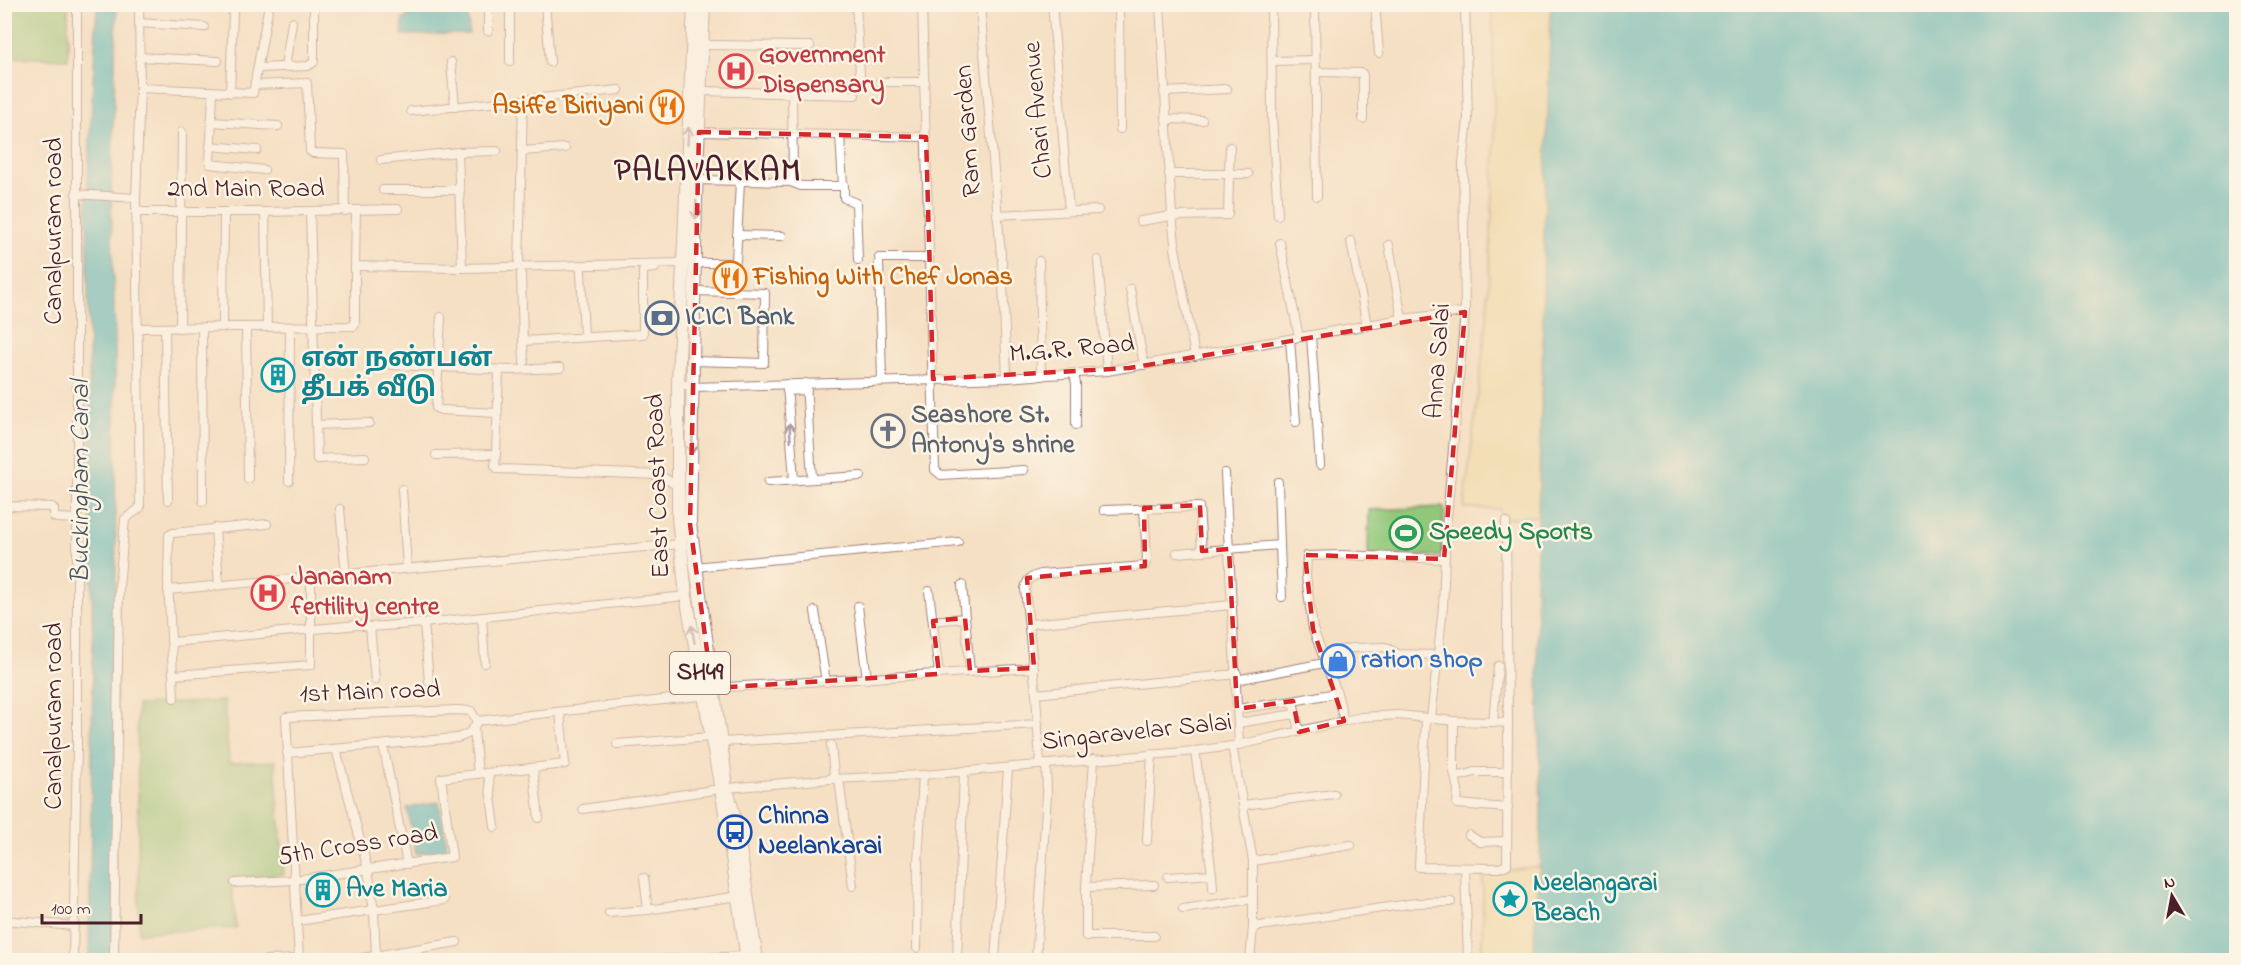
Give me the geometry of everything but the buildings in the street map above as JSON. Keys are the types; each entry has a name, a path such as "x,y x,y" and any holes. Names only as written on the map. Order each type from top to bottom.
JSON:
{"main road":[{"name":"East Coast Road","path":"694,4 686,265 678,383 677,486 686,596 710,693"},
{"name":"East Coast Road","path":"704,4 697,180 686,265 694,291 690,524 716,739 738,896 750,959"},
{"name":"East Coast Road","path":"723,789 736,823 750,959"}],"street":[{"name":"Canalpuram road","path":"73,960 77,747 80,195 76,4"},
{"path":"114,960 119,588 125,519 140,508 136,212 132,198 140,88 139,4"},
{"path":"140,88 253,93 269,4"},
{"path":"258,68 308,66 314,62 314,4"},
{"path":"488,4 488,31"},
{"path":"510,4 510,61"},
{"path":"545,4 550,62"},
{"path":"856,4 860,75"},
{"path":"922,4 936,473 940,475 1024,470"},
{"name":"Ram Garden","path":"980,4 1001,258 1007,378"},
{"name":"Chari Avenue","path":"1052,4 1069,211"},
{"path":"1119,4 1120,129"},
{"path":"1160,4 1172,216 1175,245 1196,356"},
{"path":"1271,4 1272,116 1278,215"},
{"path":"1316,4 1317,196"},
{"path":"1375,4 1379,53"},
{"name":"Anna Salai","path":"1465,4 1468,109 1462,163 1465,312 1444,559 1443,607 1428,718 1419,867 1467,869"},
{"path":"230,93 233,11"},
{"path":"285,67 292,22"},
{"path":"139,23 204,27"},
{"path":"703,45 810,46"},
{"path":"139,57 218,61"},
{"path":"1272,61 1315,60"},
{"path":"451,62 455,107"},
{"path":"1316,72 1362,73 1364,76 1363,119"},
{"path":"880,82 925,82"},
{"path":"255,85 307,83 310,151 344,154 345,211"},
{"path":"1164,92 1227,89"},
{"path":"411,111 620,90"},
{"path":"701,91 855,95"},
{"path":"213,92 209,161 211,166 264,170"},
{"path":"791,182 792,94"},
{"path":"523,101 520,270 524,362"},
{"path":"1166,119 1202,120"},
{"path":"211,122 278,126"},
{"path":"180,328 182,132"},
{"path":"699,132 926,137"},
{"path":"840,135 846,200 856,202 858,260"},
{"path":"210,146 257,150"},
{"path":"1140,221 1172,216 1228,214 1230,147"},
{"path":"522,151 565,148"},
{"path":"381,160 458,152 497,151"},
{"path":"458,152 462,268"},
{"path":"1170,174 1248,174"},
{"path":"697,180 791,182 801,186 844,185"},
{"path":"523,341 642,334 643,271 648,268 735,262 740,182"},
{"path":"382,190 460,190"},
{"path":"80,195 132,198"},
{"name":"2nd Main Road","path":"136,212 398,209"},
{"path":"137,328 355,326 356,210"},
{"path":"997,215 1098,210"},
{"path":"310,211 317,460 365,457"},
{"path":"224,212 224,327"},
{"path":"265,212 267,327"},
{"path":"737,234 782,236"},
{"path":"1351,241 1367,326"},
{"path":"1280,243 1294,338 1296,422"},
{"path":"1389,246 1402,319"},
{"path":"882,381 879,261 929,258"},
{"path":"1098,260 1107,371"},
{"path":"1039,261 1041,376"},
{"path":"356,266 520,270 686,265"},
{"path":"581,271 584,337"},
{"path":"1130,289 1144,365"},
{"path":"694,291 765,293 766,325 764,363 694,361"},
{"name":"M.G.R. Road","path":"678,383 693,387 787,388 882,381 1074,374 1144,365 1402,319 1465,312"},
{"path":"441,317 436,408 497,413"},
{"path":"246,327 248,478"},
{"path":"289,481 290,327"},
{"path":"165,328 168,500"},
{"path":"202,328 203,501"},
{"path":"1311,336 1320,465"},
{"path":"392,365 499,370 560,368"},
{"path":"499,370 495,466 498,469 660,475 677,486"},
{"path":"1074,374 1076,425"},
{"path":"807,387 813,479"},
{"path":"787,388 794,480"},
{"path":"316,425 369,423"},
{"path":"436,455 496,454"},
{"path":"1225,473 1237,677 1236,745 1253,861 1254,927 1250,960 1245,960"},
{"path":"768,482 861,476"},
{"path":"1278,482 1282,597"},
{"path":"402,489 407,568"},
{"path":"4,506 52,507 57,519 77,519"},
{"path":"1104,510 1199,507 1202,551"},
{"path":"1036,960 1047,794 1025,589 1029,577 1041,574 1145,566 1147,559 1144,508"},
{"path":"340,509 346,575"},
{"path":"1468,960 1467,869 1499,868 1507,865 1506,522"},
{"path":"174,698 173,642 168,590 168,552 171,533 267,524"},
{"path":"215,528 219,585"},
{"path":"694,567 958,542"},
{"path":"168,590 680,544"},
{"path":"1177,553 1280,545"},
{"path":"1344,721 1337,693 1313,628 1306,576 1307,556 1444,559"},
{"path":"173,675 311,665 311,578"},
{"path":"962,585 970,671"},
{"path":"929,591 939,674"},
{"path":"173,642 358,625 370,627 424,623 686,596"},
{"path":"1030,624 1232,605"},
{"path":"858,606 867,680"},
{"path":"815,611 826,682"},
{"path":"482,617 485,663"},
{"path":"933,621 965,618"},
{"path":"424,623 429,682"},
{"path":"370,627 375,680"},
{"path":"1323,654 1352,648 1385,647 1398,654 1438,655"},
{"path":"1036,693 1237,677 1319,664"},
{"path":"1493,722 1498,666"},
{"path":"287,753 457,738 465,736 475,725 710,693 826,682 1034,668"},
{"path":"1237,709 1331,694"},
{"path":"1293,701 1299,732"},
{"name":"1st Main road","path":"299,960 286,717 457,710 471,711 475,725"},
{"name":"5th Cross road","path":"235,883 294,880 452,857 441,778 565,764 560,712"},
{"path":"1238,723 1295,714"},
{"name":"Singaravelar Salai","path":"583,809 723,789 835,779 923,775 1195,751 1236,745 1344,721 1381,716 1508,723"},
{"path":"1454,721 1458,804 1508,808"},
{"path":"616,744 1038,724"},
{"path":"475,725 478,774"},
{"path":"384,745 407,864"},
{"path":"831,745 853,886"},
{"path":"336,749 368,870 374,910 376,957"},
{"path":"1195,751 1213,888"},
{"path":"1147,841 1152,754"},
{"path":"1094,759 1086,887 1086,936 1154,936"},
{"path":"533,768 539,818"},
{"path":"995,960 1008,768"},
{"path":"957,960 964,771"},
{"path":"1456,776 1465,776 1474,772 1508,772"},
{"path":"488,773 495,827"},
{"path":"917,948 918,862 923,775"},
{"path":"1243,805 1334,794"},
{"path":"1469,835 1480,842 1507,841"},
{"path":"1253,861 1351,845"},
{"path":"1168,877 1212,874"},
{"path":"645,879 648,910"},
{"path":"1086,887 1154,885"},
{"path":"609,913 648,910 738,896"},
{"path":"1183,909 1253,899"},
{"path":"297,921 444,900"},
{"path":"1254,927 1416,903 1450,902"},
{"path":"4,920 74,926"},
{"path":"351,960 457,942"},
{"path":"658,960 750,959"},
{"path":"266,960 299,960"}],"highlighted area":[{"path":"699,132 926,137 933,379 1129,368 1465,312 1444,559 1305,555 1313,629 1344,721 1299,732 1293,701 1237,709 1229,549 1202,551 1200,505 1144,508 1145,566 1027,578 1034,668 970,671 965,618 933,621 939,674 712,688 690,524"}],"green space":[{"path":"5,4 68,5 68,59 5,57"},
{"name":"Speedy Sports","path":"1444,507 1442,556 1368,555 1369,510"},
{"path":"224,701 229,763 275,761 284,874 231,879 236,928 139,933 137,705"}],"sand":[{"path":"1492,5 1551,5 1538,516 1501,519 1500,509 1464,508 1487,319 1495,150"},
{"name":"Neelangarai Beach","path":"1540,866 1534,960 1482,960 1483,873"}],"water":[{"path":"117,4 111,198 115,342 114,960 89,960 93,664 87,199 97,5"},
{"path":"1551,5 2236,5 2236,960 1534,960 1541,812 1536,587"},
{"path":"454,7 468,12 469,34 402,35 403,20 408,16 427,10"},
{"path":"439,802 447,848 416,854 407,808"}],"place":[{"name":"Government Dispensary","path":"736,71"},
{"name":"Asiffe Biriyani","path":"667,107"},
{"name":"Fishing With Chef Jonas","path":"730,278"},
{"name":"ICICI Bank","path":"662,318"},
{"name":"என் நண்பன் தீபக் வீடு","path":"278,375"},
{"name":"Seashore St. Antony's shrine","path":"888,431"},
{"name":"Speedy Sports","path":"1406,533"},
{"name":"Jananam fertility centre","path":"268,593"},
{"name":"ration shop","path":"1338,661"},
{"name":"Chinna Neelankarai","path":"735,832"},
{"name":"Ave Maria","path":"323,890"},
{"name":"Neelangarai Beach","path":"1510,899"}],"district":[{"name":"PALAVAKKAM","path":"708,172"}],"water label":[{"name":"Buckingham Canal","path":"81,482"}]}
